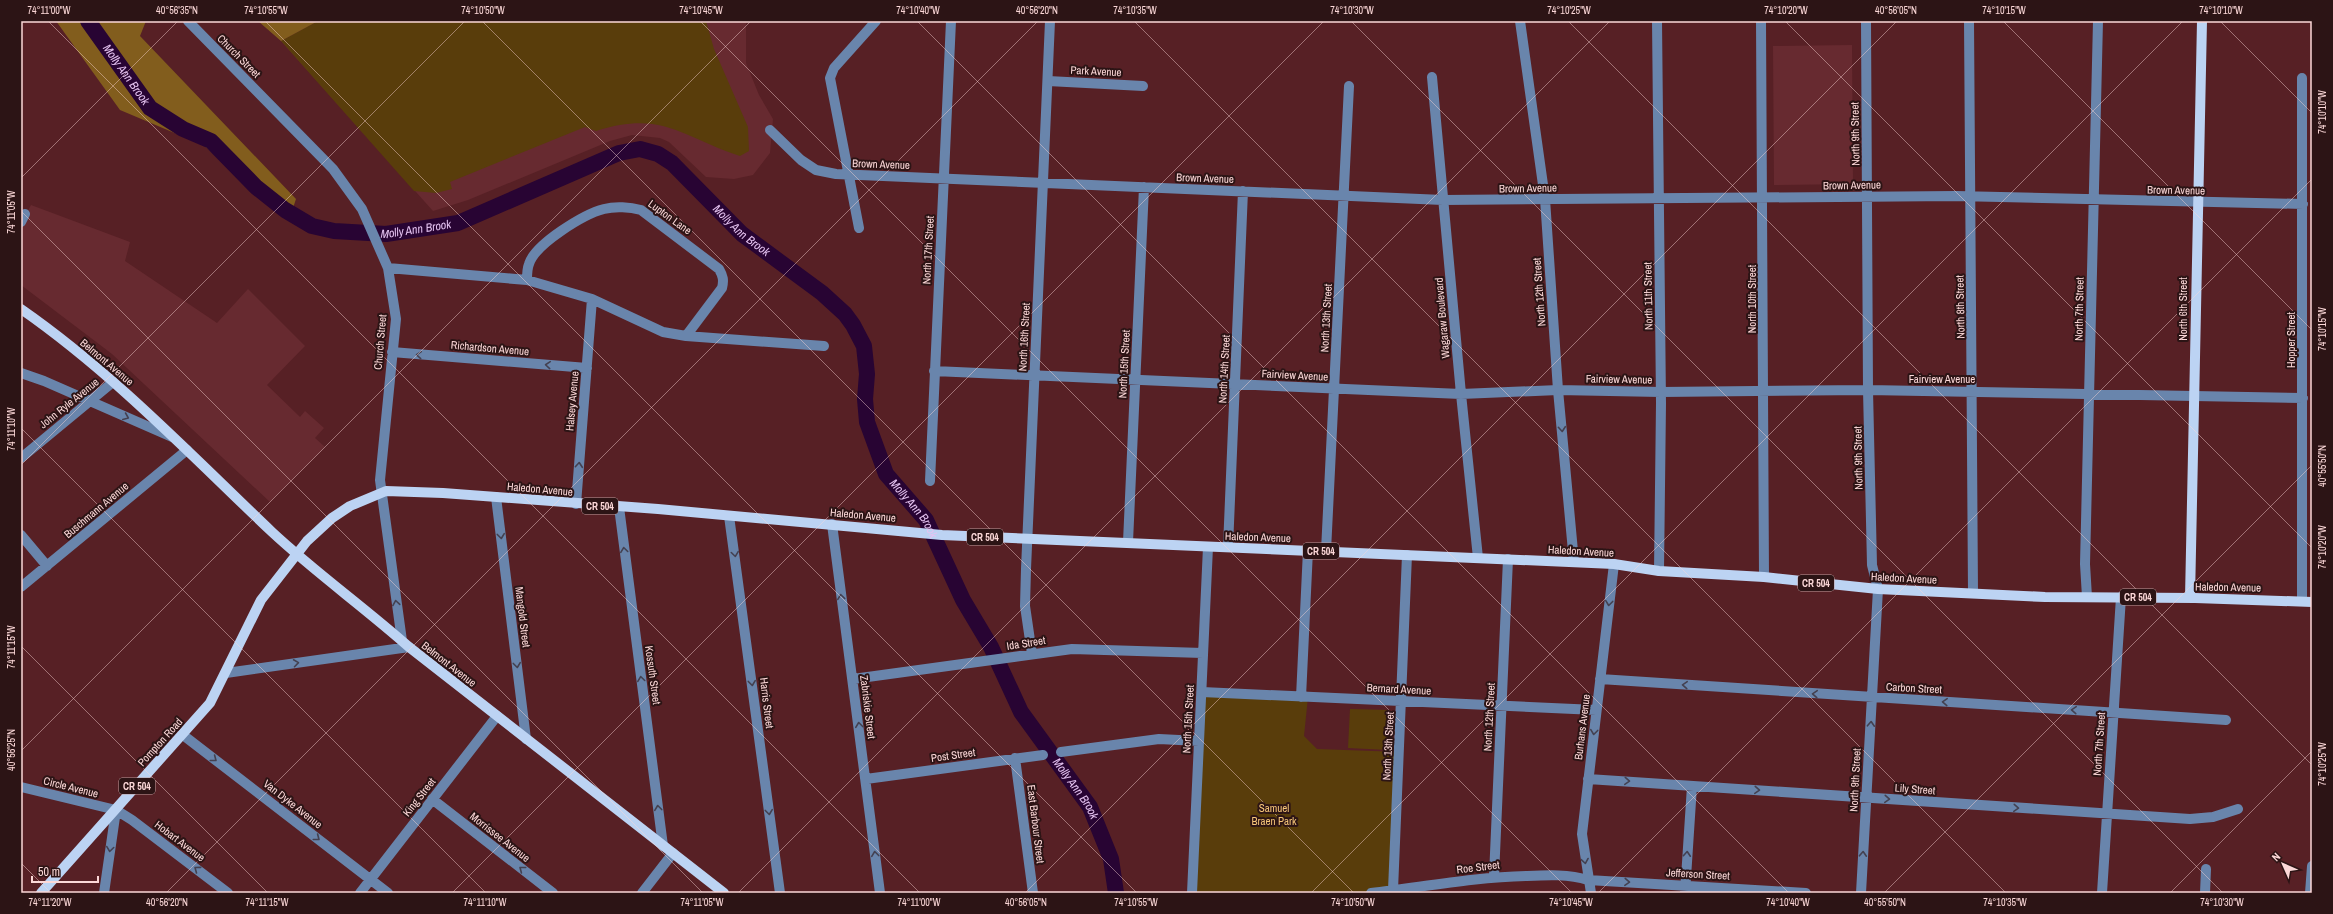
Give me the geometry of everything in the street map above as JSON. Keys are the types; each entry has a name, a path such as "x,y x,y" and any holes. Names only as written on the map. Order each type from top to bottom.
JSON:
{"main road":[{"name":"North 6th Street","path":"2190,598 2202,21"},
{"name":"Belmont Avenue","path":"21,309 113,382 296,554 406,644 724,893"},
{"name":"Haledon Avenue","path":"296,554 332,518 350,506 381,493 397,490 832,524 942,535 1614,564 1659,571 1764,577 1878,588 1973,593 2307,602"},
{"name":"CR 504","path":"226,673 261,600 296,554"},
{"name":"Pompton Road","path":"41,893 210,703 226,673"}],"street":[{"name":"Church Street","path":"188,21 324,159 366,217 388,268 396,319 380,460 381,493 406,644"},
{"path":"859,228 830,78 834,68 876,21"},
{"name":"North 17th Street","path":"930,481 951,21"},
{"name":"North 16th Street","path":"1032,654 1025,606 1050,21"},
{"name":"North 12th Street","path":"1520,21 1545,199 1558,390 1574,562"},
{"name":"North 11th Street","path":"1658,21 1661,392 1659,571"},
{"name":"North 10th Street","path":"1761,21 1764,577"},
{"name":"North 9th Street","path":"1861,893 1878,588 1872,565 1868,390 1866,21"},
{"name":"North 8th Street","path":"1969,21 1973,391 1973,593"},
{"name":"North 7th Street","path":"2087,597 2085,564 2098,21"},
{"name":"Wagaraw Boulevard","path":"1432,77 1461,394 1478,558"},
{"name":"Hopper Street","path":"2302,78 2307,180 2303,204 2307,339 2303,398 2308,449 2307,602"},
{"name":"Park Avenue","path":"1048,81 1143,86"},
{"name":"North 13th Street","path":"1326,551 1335,389 1348,86"},
{"name":"Brown Avenue","path":"770,130 800,160 816,170 849,174 1443,200 1867,196 2303,204"},
{"name":"North 15th Street","path":"1128,542 1144,187"},
{"name":"North 14th Street","path":"1228,547 1243,191"},
{"name":"Lupton Lane","path":"527,280 529,264 534,256 552,238 573,224 604,209 629,208 641,210 719,269 722,275 724,282 722,288 686,336"},
{"path":"388,268 527,280 592,299 663,332 686,336 824,346"},
{"name":"Halsey Avenue","path":"576,504 592,299"},
{"name":"Richardson Avenue","path":"392,352 587,368"},
{"name":"Fairview Avenue","path":"934,371 1461,394 1558,390 1661,392 1868,390 2303,398"},
{"name":"Belmont Avenue","path":"21,373 44,381 173,437"},
{"name":"John Ryle Avenue","path":"21,458 113,382"},
{"name":"Buschmann Avenue","path":"21,587 187,450"},
{"name":"Mangold Street","path":"496,497 526,739"},
{"name":"Kossuth Street","path":"619,507 663,846"},
{"name":"Harris Street","path":"729,516 780,893"},
{"name":"Zabriskie Street","path":"832,524 880,893"},
{"path":"21,535 47,566"},
{"name":"North 15th Street","path":"1192,893 1208,546"},
{"path":"1302,697 1308,550"},
{"name":"North 13th Street","path":"1393,890 1407,554"},
{"name":"North 12th Street","path":"1494,876 1508,559"},
{"name":"Burhans Avenue","path":"1591,893 1582,834 1614,564"},
{"name":"North 7th Street","path":"2102,893 2121,597"},
{"path":"226,673 406,644"},
{"name":"Ida Street","path":"853,679 1032,654 1088,648 1203,653"},
{"name":"Carbon Street","path":"1600,679 2226,720"},
{"name":"Bernard Avenue","path":"1202,692 1596,710"},
{"name":"King Street","path":"360,893 497,716"},
{"name":"Van Dyke Avenue","path":"183,735 388,893"},
{"path":"1061,752 1159,739 1200,741"},
{"name":"Post Street","path":"866,779 1043,755"},
{"name":"East Barbour Street","path":"1015,758 1032,893"},
{"name":"Lily Street","path":"1588,779 2190,819 2213,817 2238,809"},
{"path":"1685,889 1692,786"},
{"name":"Circle Avenue","path":"21,787 116,810"},
{"name":"Morrissee Avenue","path":"432,799 553,893"},
{"path":"104,893 116,810"},
{"name":"Hobart Avenue","path":"116,810 132,820 228,893"},
{"path":"642,893 673,854"},
{"path":"2310,893 2312,866"},
{"path":"2205,893 2206,869"},
{"name":"Roe Street","path":"1371,893 1494,876 1575,876 1588,880"},
{"name":"Jefferson Street","path":"1588,880 1685,889 1806,893"},
{"path":"1450,882 1450,893"}],"shaded area":[{"path":"56,21 146,21 140,36 296,199 290,217 203,145 120,110"},
{"path":"258,21 318,21 281,41"},
{"path":"318,21 746,21 746,63 759,95 773,119 770,153 753,175 734,179 706,177 669,142 660,138 632,135 610,141 468,200 433,211 281,41"},
{"path":"1852,45 1853,184 1774,185 1773,46"},
{"path":"31,205 130,242 125,261 217,323 248,289 305,346 267,385 300,417 305,411 324,428 315,438 325,447 270,502 112,354 21,285 21,224"}],"green space":[{"path":"318,21 706,21 714,49 748,127 749,151 740,156 671,128 655,125 638,123 619,125 596,131 585,127 450,182 452,189 436,193 414,191 281,41"},
{"name":"Samuel Braen Park","path":"1201,691 1308,697 1304,736 1317,749 1401,752 1395,890 1369,893 1192,893"},
{"path":"1350,709 1390,710 1388,750 1348,748"}],"waterway":[{"name":"Molly Ann Brook","path":"88,21 150,108 183,129 211,141 256,187 285,210 312,226 334,231 386,234 458,223 619,153 640,149 658,154 672,163 742,234 822,293 845,314 853,325 864,346 867,374 865,399 867,422 886,474 926,520 963,600 991,647 1021,712 1090,807 1111,859 1116,893"}]}
